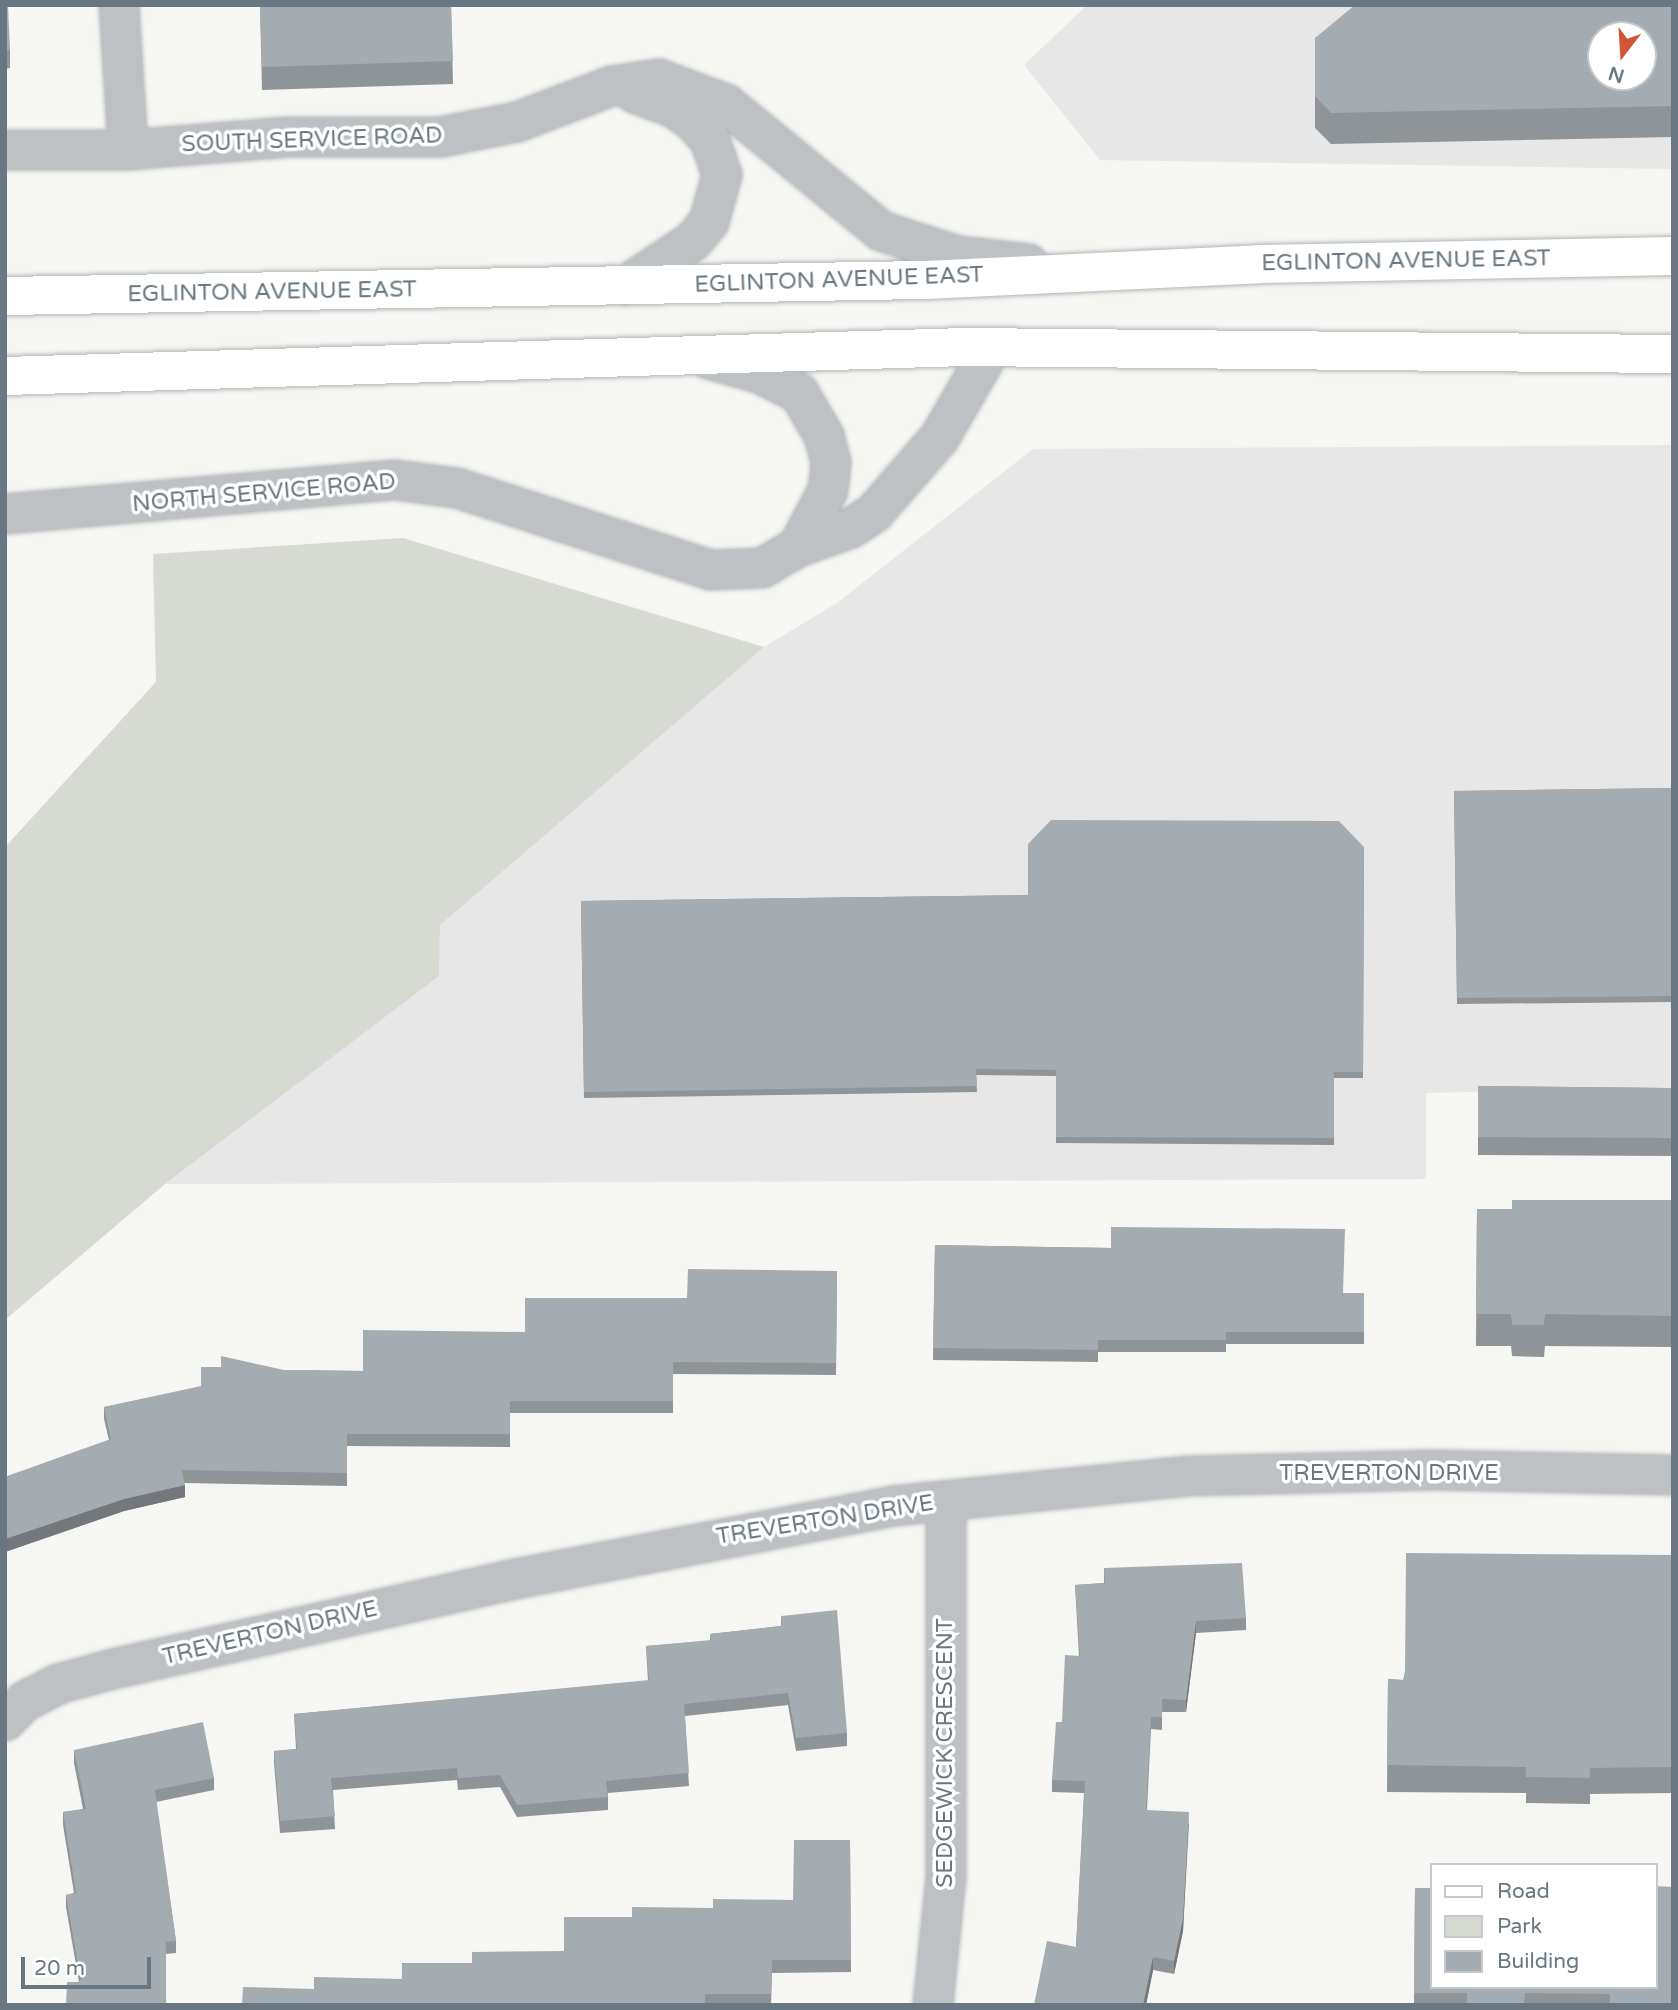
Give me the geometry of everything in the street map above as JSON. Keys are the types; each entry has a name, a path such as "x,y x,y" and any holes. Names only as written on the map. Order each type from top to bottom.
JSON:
{"main road":[{"name":"EGLINTON AVENUE EAST","path":"5,296 926,280 1087,270 1673,256"},
{"path":"5,376 706,358 992,347 1673,354"}],"street":[{"path":"119,5 128,150"},
{"name":"SOUTH SERVICE ROAD","path":"5,150 128,150 289,137 441,137 517,122 612,86 659,79 726,104 881,231 958,256 1087,270"},
{"path":"612,86 672,107 694,121 710,140 722,175 709,222 693,241 625,286"},
{"name":"NORTH SERVICE ROAD","path":"5,514 395,480 457,488 711,570 762,568 798,547 850,528 874,513 940,437 992,347"},
{"path":"706,358 759,373 799,393 824,436 831,463 828,490 798,547"},
{"name":"TREVERTON DRIVE","path":"5,1721 25,1701 58,1684 151,1660 735,1533 946,1501 1189,1476 1429,1471 1673,1475"},
{"name":"SEDGEWICK CRESCENT","path":"933,2005 946,1878 946,1501"}],"shaded area":[{"path":"1087,5 1673,5 1673,169 1100,160 1024,65"},
{"path":"1673,445 1673,1087 1426,1093 1426,1179 165,1184 438,976 440,925 764,647 837,603 1033,449"}],"green space":[{"path":"403,538 764,647 440,925 439,976 165,1184 5,1320 5,847 156,682 153,554"}],"building":[{"path":"5,5 8,5 10,50 5,51"},
{"path":"260,5 451,5 453,61 262,67"},
{"path":"1355,5 1673,5 1673,106 1331,113 1315,96 1315,38"},
{"path":"1673,788 1673,996 1457,998 1454,791"},
{"path":"1051,820 1339,821 1364,847 1363,1072 1334,1072 1334,1138 1056,1137 1056,1070 976,1069 977,1086 584,1092 581,901 1028,895 1028,844"},
{"path":"1478,1086 1673,1088 1673,1138 1478,1137"},
{"path":"1512,1200 1673,1200 1673,1316 1545,1314 1544,1325 1512,1325 1511,1314 1476,1314 1477,1209 1512,1209"},
{"path":"1111,1227 1345,1229 1343,1293 1364,1293 1364,1332 1226,1332 1226,1340 1098,1340 1098,1350 933,1348 935,1245 1111,1248"},
{"path":"688,1269 837,1271 836,1363 673,1362 673,1401 510,1401 510,1434 347,1434 347,1473 182,1470 185,1485 124,1499 5,1539 5,1477 111,1439 104,1407 201,1386 201,1367 221,1367 221,1356 284,1370 363,1371 363,1330 525,1332 525,1298 687,1298"},
{"path":"1406,1553 1673,1555 1673,1767 1590,1768 1590,1778 1526,1777 1526,1767 1387,1765 1388,1679 1403,1680 1405,1671"},
{"path":"1242,1563 1246,1618 1196,1621 1186,1700 1162,1699 1162,1717 1151,1717 1146,1810 1189,1812 1183,1919 1174,1961 1153,1957 1143,2005 1034,2005 1047,1941 1076,1947 1085,1781 1052,1780 1056,1722 1062,1722 1065,1655 1080,1656 1075,1585 1105,1583 1104,1568"},
{"path":"837,1610 847,1733 796,1738 788,1693 684,1704 689,1773 606,1781 608,1797 517,1805 500,1775 458,1778 457,1768 331,1778 335,1816 280,1821 274,1751 297,1749 294,1714 649,1680 646,1646 711,1640 710,1634 782,1626 781,1616"},
{"path":"203,1722 214,1778 155,1790 176,1941 166,1942 166,2005 66,2005 67,1982 81,1982 66,1895 76,1893 63,1812 86,1809 74,1750"},
{"path":"794,1840 850,1840 851,1960 772,1960 771,1994 705,1994 705,2005 242,2005 243,1987 314,1989 314,1977 402,1979 402,1963 472,1963 472,1952 564,1951 564,1917 632,1917 632,1907 713,1908 713,1899 793,1900"},
{"path":"1657,1886 1673,1887 1673,2005 1610,2004 1610,1994 1525,1993 1524,2003 1467,2003 1467,1993 1414,1993 1415,1888 1430,1888 1430,1989 1657,1989"}]}
